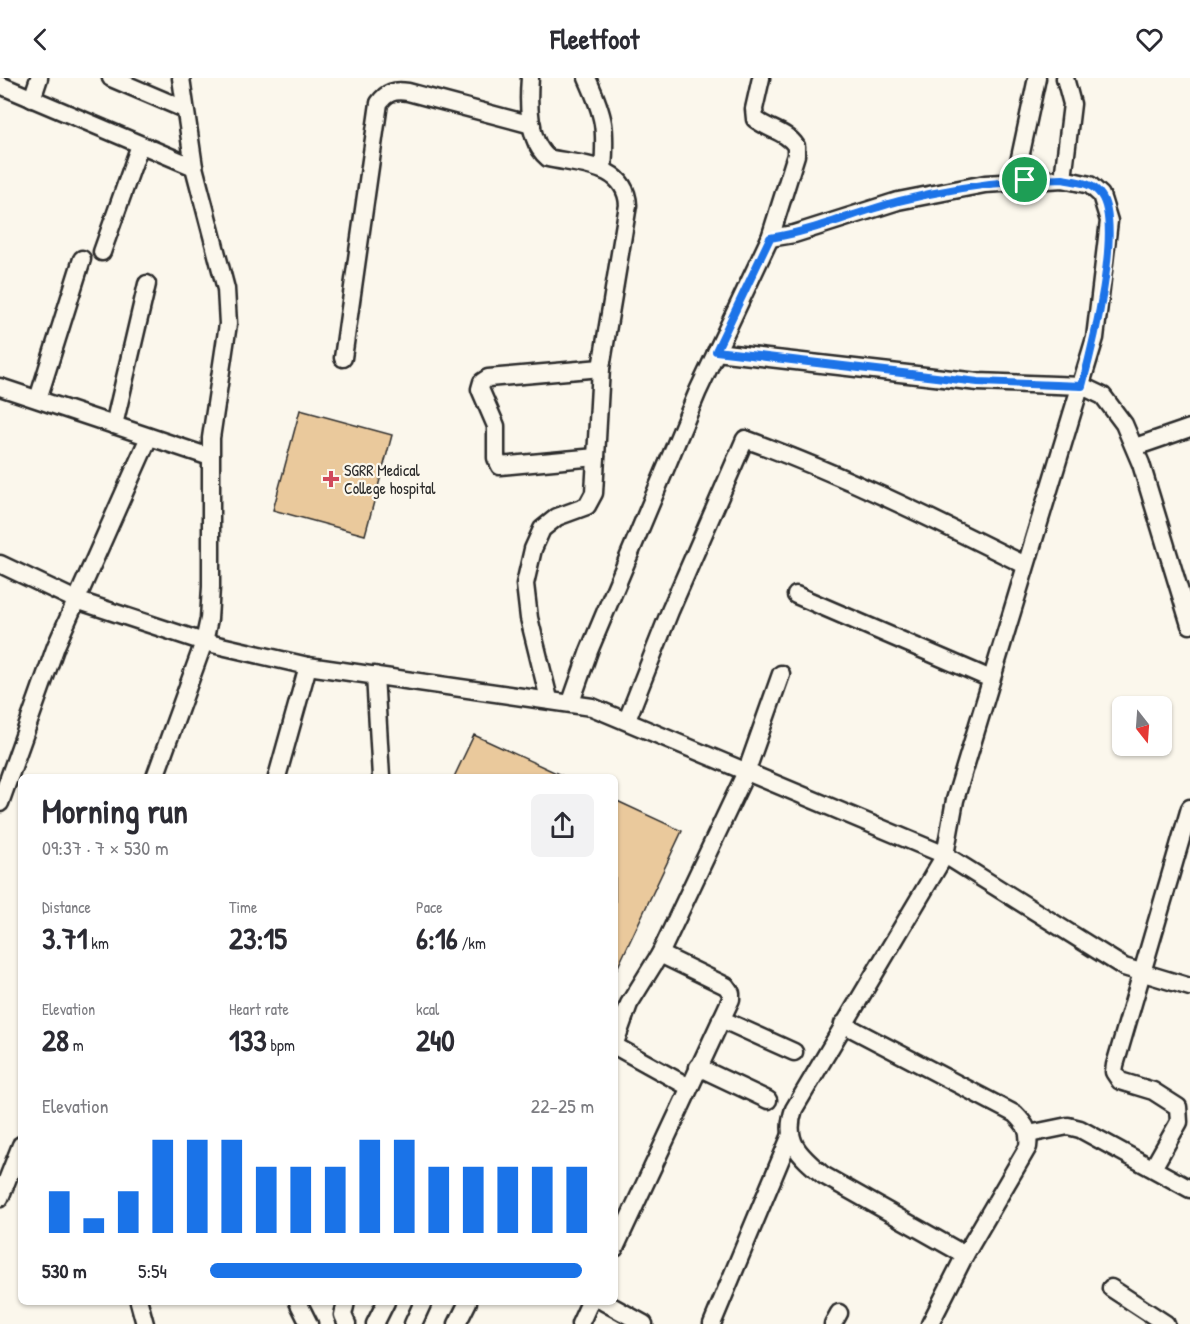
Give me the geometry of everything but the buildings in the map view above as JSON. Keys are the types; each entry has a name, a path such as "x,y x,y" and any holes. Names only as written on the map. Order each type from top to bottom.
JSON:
{"street":[{"path":"32,99 39,78"},
{"path":"111,78 184,109"},
{"path":"156,774 204,642 211,587 212,414 224,350 228,309 226,289 194,167 181,78"},
{"path":"530,78 535,135 548,158 603,170 620,180 625,189 628,205 601,368 592,501 587,506 557,517 543,529 533,549 525,584 528,618 549,699"},
{"path":"587,78 603,113 605,132 603,170"},
{"path":"571,702 629,554 716,351 770,238 796,154 796,146 784,133 766,128 755,119 754,109 761,78"},
{"path":"1015,181 1037,78"},
{"path":"1063,179 1072,104 1065,78"},
{"path":"0,85 194,167"},
{"path":"343,358 379,103 385,95 397,90 408,92 535,135"},
{"path":"102,252 140,146"},
{"path":"712,1324 790,1137 790,1123 795,1109 843,1024 945,855 955,800 1095,338 1109,221 1101,195 1090,185 1063,179 1015,181 953,189 898,201 794,234 770,238"},
{"path":"38,399 82,259"},
{"path":"114,425 147,284"},
{"path":"716,351 978,382 1082,386 1103,396 1113,407 1135,447 1190,625"},
{"path":"596,458 500,466 496,458 496,426 480,389 482,382 488,378 601,368"},
{"path":"0,387 210,457"},
{"path":"1135,447 1190,428"},
{"path":"0,803 56,646 149,436"},
{"path":"627,720 670,611 745,439 811,462 917,511 1025,565"},
{"path":"0,564 76,600 204,642 312,667 592,706 945,855 1140,974 1190,987"},
{"path":"796,595 991,679"},
{"path":"278,774 312,667"},
{"path":"618,1026 622,1002 660,954 747,770 781,674"},
{"path":"375,675 381,774"},
{"path":"1153,1168 1179,1122 1178,1107 1153,1091 1120,1081 1114,1072 1140,974 1190,808"},
{"path":"618,1241 731,999 731,993 726,986 660,954"},
{"path":"721,1019 794,1052"},
{"path":"843,1024 1015,1114 1025,1124 1029,1134 1028,1147 965,1255 930,1324"},
{"path":"618,1046 689,1086"},
{"path":"698,1067 768,1100"},
{"path":"1029,1134 1068,1126 1080,1129 1190,1189"},
{"path":"790,1137 804,1160 823,1175 965,1255"},
{"path":"0,1198 18,1153"},
{"path":"1111,1288 1166,1324"},
{"path":"140,1305 145,1324"},
{"path":"300,1305 309,1324"},
{"path":"345,1305 343,1315 347,1324"},
{"path":"375,1324 384,1305"},
{"path":"413,1324 422,1305"},
{"path":"457,1324 466,1305"},
{"path":"580,1324 589,1305"},
{"path":"609,1305 644,1324"}],"place":[{"name":"SGRR Medical College hospital","path":"331,479"}],"route":[{"path":"1063,179 1090,185 1101,195 1109,221 1107,257 1095,338 1082,386 978,382 716,351 770,238 794,234 898,201 953,189 1025,180 1063,179"}]}
